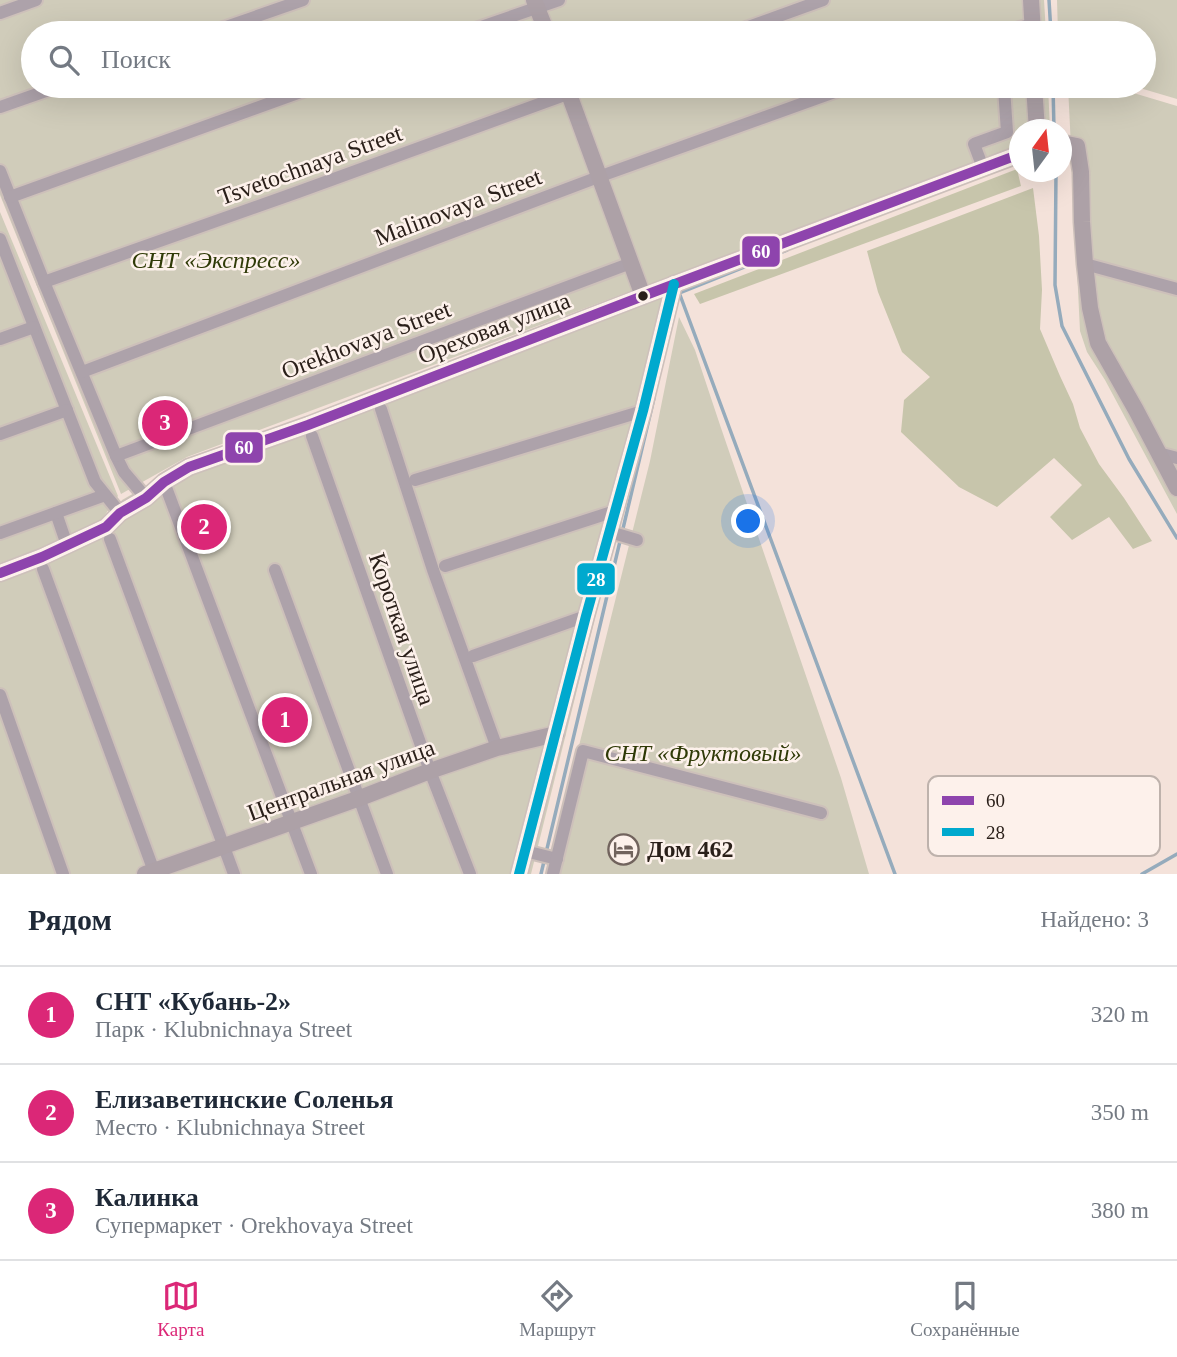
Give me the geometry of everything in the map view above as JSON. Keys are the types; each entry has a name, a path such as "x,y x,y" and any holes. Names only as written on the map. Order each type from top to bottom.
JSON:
{"street":[{"path":"0,13 36,0"},
{"path":"243,21 303,0"},
{"path":"494,21 536,4 559,0"},
{"path":"765,21 823,0"},
{"path":"1031,0 1032,21"},
{"path":"536,4 542,21"},
{"path":"0,107 26,98"},
{"path":"10,197 284,98"},
{"name":"Tsvetochnaya Street","path":"44,282 298,192 544,98"},
{"path":"571,98 643,296"},
{"name":"Malinovaya Street","path":"82,372 601,176 818,98"},
{"path":"983,168 974,144 1007,132 1005,98"},
{"path":"1035,98 1036,119"},
{"path":"1072,145 1077,146 1082,172 1085,264 1090,308 1098,344 1177,488"},
{"name":"Ореховая улица","path":"0,573 106,527 120,513 189,467 308,425 1009,158"},
{"path":"0,171 116,456 124,472 146,498"},
{"path":"1,245 95,482 120,513"},
{"name":"Orekhovaya Street","path":"116,456 631,263"},
{"path":"1085,264 1177,289"},
{"path":"553,874 543,856 556,734 586,616 622,536 615,511 674,284"},
{"path":"0,340 34,327"},
{"path":"381,409 433,570 497,748"},
{"path":"0,434 67,410"},
{"path":"415,480 643,411"},
{"name":"Короткая улица","path":"312,436 430,771 470,874"},
{"path":"1158,453 1177,458"},
{"path":"164,482 311,874"},
{"path":"0,533 105,495"},
{"path":"444,566 615,511"},
{"path":"56,513 67,545"},
{"path":"110,539 233,874"},
{"path":"43,569 151,873"},
{"path":"275,570 387,874"},
{"path":"473,656 586,616"},
{"path":"0,695 63,874"},
{"name":"Центральная улица","path":"151,873 497,748 556,734"},
{"path":"519,874 543,856 583,751 821,813"}],"green space":[{"name":"СНТ «Экспресс»","path":"0,0 1044,0 1045,21 21,21 21,98 1049,98 1050,119 1009,119 1009,150 187,457 121,494 0,195"},
{"path":"1057,0 1177,0 1177,99 1156,93 1156,21 1058,21"},
{"path":"1069,98 1150,98 1177,106 1177,514 1105,380 1087,352 1080,331 1072,119 1070,119"},
{"path":"0,212 118,496 96,528 0,563"},
{"path":"680,277 531,874 0,874 0,567 104,528 122,500 169,473"},
{"name":"СНТ «Фруктовый»","path":"679,317 695,350 841,778 869,874 547,874 650,461"}],"shaded area":[{"path":"1009,172 1009,182 1020,182 1021,186 700,304 694,294"},
{"path":"1033,188 1042,290 1040,329 1073,404 1080,428 1099,464 1152,541 1133,549 1109,517 1072,540 1050,517 1082,485 1054,458 997,507 959,487 901,432 904,400 930,377 902,352 878,292 867,251"}],"waterway":[{"path":"1049,0 1050,21"},
{"path":"1053,98 1054,119"},
{"path":"1056,182 1055,285 1062,326 1129,459 1177,538"},
{"path":"679,295 787,250"},
{"path":"680,295 895,874"},
{"path":"541,874 654,398"},
{"path":"1142,874 1177,854"}],"transit line":[{"name":"60","path":"0,573 106,527 120,513 189,467 308,425 1009,158"},
{"name":"28","path":"519,874 643,411 674,284"}],"place":[{"name":"Калинка","path":"165,423"},
{"name":"Елизаветинские Соленья","path":"204,527"},
{"name":"СНТ «Кубань-2»","path":"285,720"},
{"name":"Дом 462","path":"624,849"}]}
